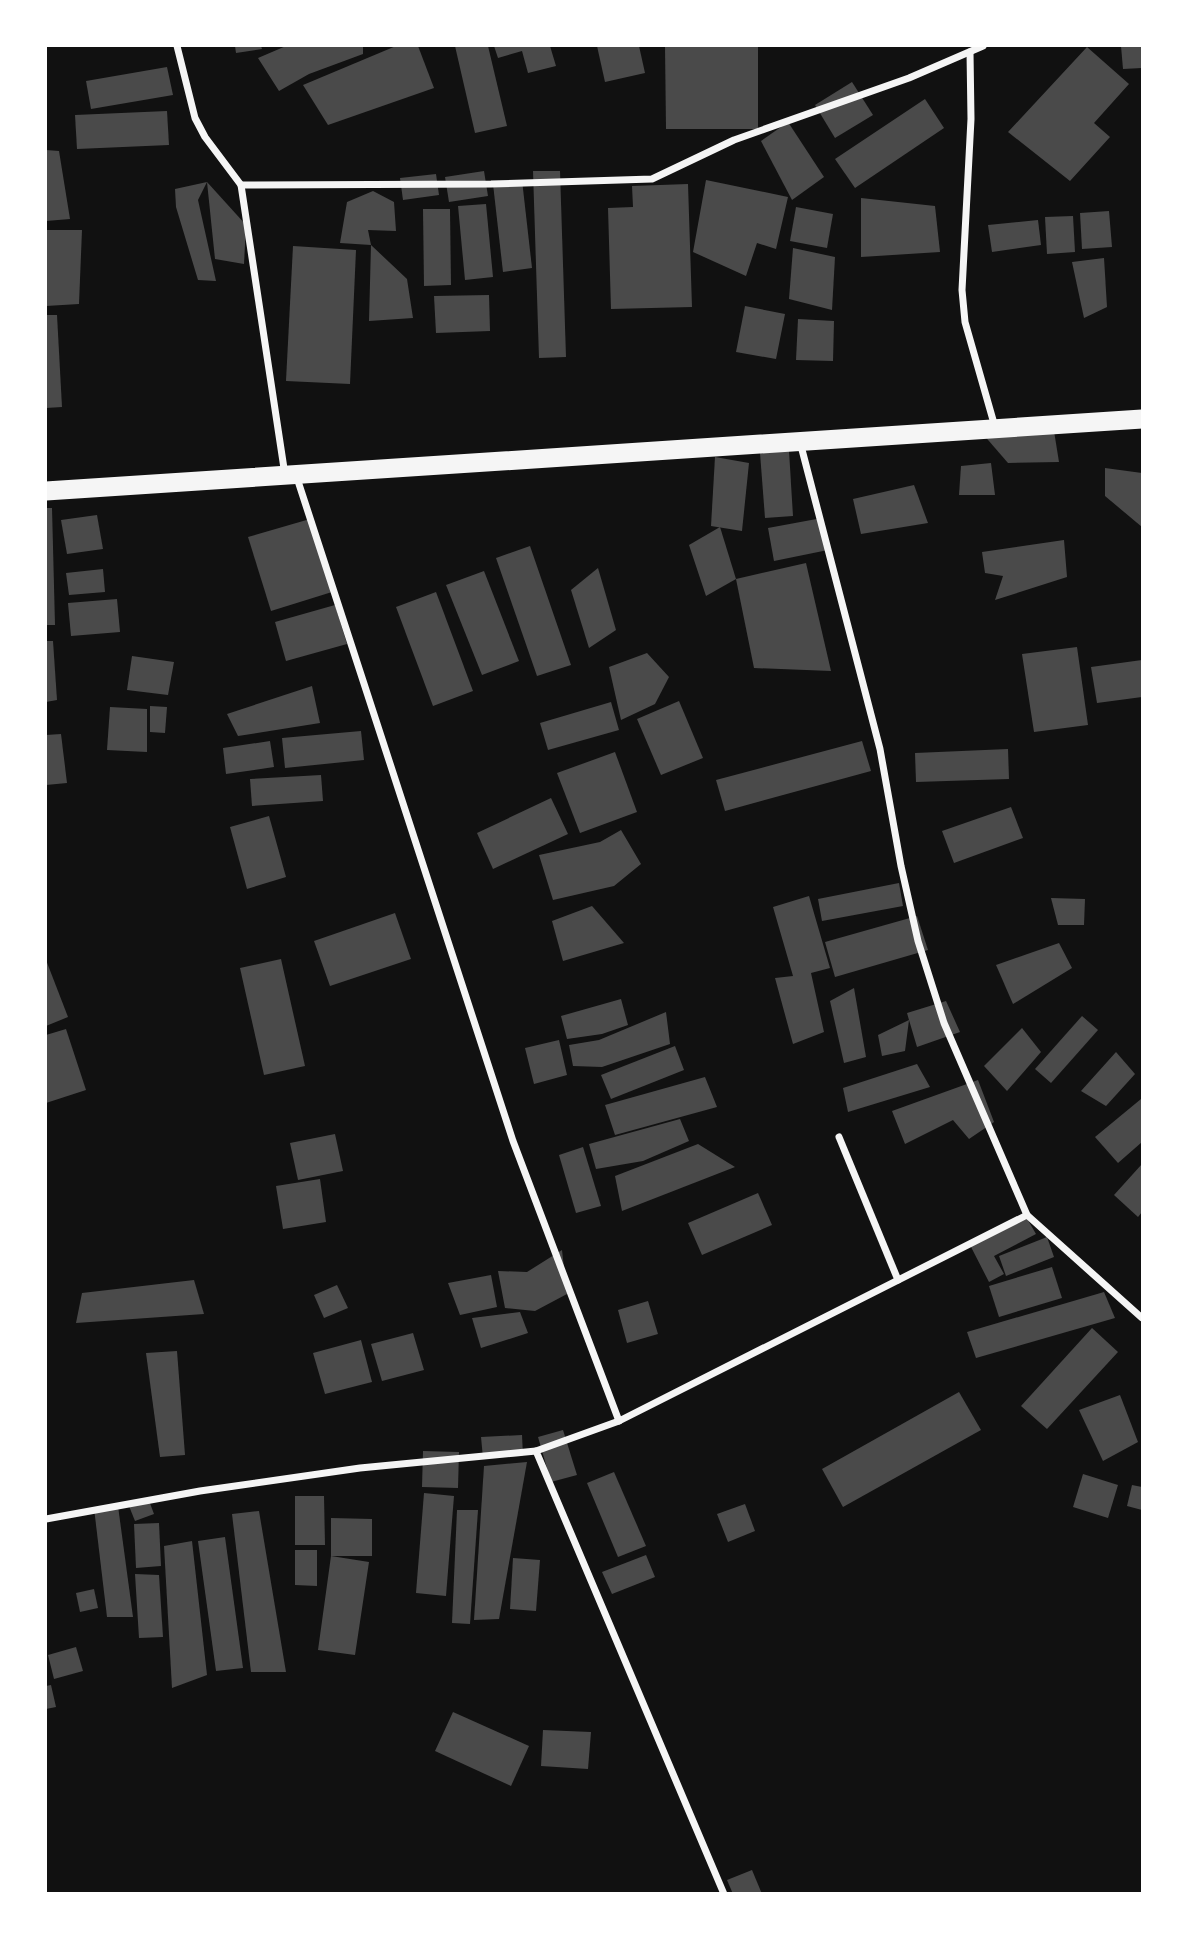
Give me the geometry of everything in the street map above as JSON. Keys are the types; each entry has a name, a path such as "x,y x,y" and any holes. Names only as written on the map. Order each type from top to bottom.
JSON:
{"highway":[{"path":"46,491 1143,418"}],"street":[{"path":"177,46 195,118 205,137 241,185 291,475 513,1140 619,1421"},
{"path":"241,185 491,184 652,179 734,141 909,78 983,46"},
{"path":"970,52 971,119 962,290 965,322 995,426"},
{"path":"800,440 880,749 901,866 918,941 944,1023 1027,1215 1143,1318"},
{"path":"839,1137 898,1280"},
{"path":"46,1519 200,1491 347,1470 536,1451 619,1421 1027,1215"},
{"path":"536,1451 724,1894"}],"building":[{"path":"235,46 261,46 262,49 236,53"},
{"path":"286,46 363,46 363,54 309,74 279,91 258,58"},
{"path":"396,46 418,46 434,88 328,125 303,85"},
{"path":"455,46 488,46 507,126 475,133"},
{"path":"494,46 550,46 556,66 528,73 522,51 498,58"},
{"path":"597,46 639,46 645,73 605,82"},
{"path":"665,46 758,46 758,129 666,129"},
{"path":"1121,46 1142,46 1142,68 1123,69"},
{"path":"1087,47 1129,84 1094,123 1110,137 1070,181 1008,132"},
{"path":"167,67 173,95 91,109 86,81"},
{"path":"852,82 873,115 835,138 815,105"},
{"path":"925,99 944,128 855,188 835,159"},
{"path":"167,111 169,145 77,149 75,115"},
{"path":"788,122 824,177 792,200 761,141"},
{"path":"46,150 59,151 70,219 46,221"},
{"path":"484,171 488,196 449,202 445,177"},
{"path":"533,171 560,171 566,357 539,358"},
{"path":"436,174 439,195 403,200 400,178"},
{"path":"522,180 532,268 503,272 493,184"},
{"path":"706,180 788,197 776,249 757,243 746,276 693,252"},
{"path":"207,182 246,225 244,264 215,259"},
{"path":"207,182 198,200 216,281 198,280 176,207 175,189"},
{"path":"688,184 692,307 611,309 608,208 633,207 632,186"},
{"path":"373,191 394,202 396,231 368,230 371,245 340,243 347,202"},
{"path":"861,198 935,206 940,252 861,257"},
{"path":"486,204 493,277 465,280 458,206"},
{"path":"796,207 833,214 827,248 790,241"},
{"path":"423,209 450,209 451,285 424,286"},
{"path":"1109,211 1112,247 1082,249 1080,213"},
{"path":"1073,216 1075,252 1047,254 1045,217"},
{"path":"1038,220 1041,245 992,252 988,225"},
{"path":"46,230 82,230 79,304 46,306"},
{"path":"371,245 407,279 413,318 369,321"},
{"path":"293,246 356,250 350,384 286,381"},
{"path":"793,248 835,257 832,310 789,299"},
{"path":"1104,258 1107,307 1084,318 1072,262"},
{"path":"489,295 490,331 436,333 434,296"},
{"path":"745,306 785,314 776,359 736,352"},
{"path":"46,315 57,315 62,407 46,408"},
{"path":"798,319 834,321 833,361 796,360"},
{"path":"1054,431 1059,462 1008,463 982,433"},
{"path":"789,451 793,516 765,518 760,453"},
{"path":"715,457 749,463 742,531 711,526"},
{"path":"991,463 995,495 959,495 961,466"},
{"path":"1105,468 1142,473 1142,527 1105,496"},
{"path":"914,485 928,523 861,534 853,499"},
{"path":"46,508 52,508 55,625 46,625"},
{"path":"97,515 103,549 67,554 61,520"},
{"path":"822,518 828,550 774,561 768,528"},
{"path":"310,519 332,592 271,611 248,537"},
{"path":"720,527 736,579 706,596 689,545"},
{"path":"1064,540 1067,577 995,600 1003,576 985,573 982,552"},
{"path":"530,546 571,665 537,676 496,558"},
{"path":"806,563 831,671 754,668 736,579"},
{"path":"598,568 616,630 589,648 571,590"},
{"path":"103,569 105,592 69,595 66,573"},
{"path":"484,571 519,661 482,675 446,585"},
{"path":"436,592 473,691 433,706 396,607"},
{"path":"117,599 120,632 71,636 68,603"},
{"path":"335,605 347,644 286,661 275,622"},
{"path":"46,641 53,641 57,700 46,702"},
{"path":"1077,647 1088,725 1034,732 1022,654"},
{"path":"647,653 669,677 655,704 621,720 609,667"},
{"path":"132,656 174,662 168,695 127,690"},
{"path":"1142,660 1142,697 1097,703 1091,667"},
{"path":"312,686 320,723 238,736 227,714"},
{"path":"679,701 703,758 661,775 637,719"},
{"path":"611,702 619,730 548,750 540,723"},
{"path":"150,706 167,707 165,733 150,732"},
{"path":"110,707 147,709 147,752 107,750"},
{"path":"361,731 364,760 285,768 282,738"},
{"path":"61,734 67,783 46,785 46,735"},
{"path":"270,741 274,767 226,774 223,748"},
{"path":"862,741 871,771 725,811 716,780"},
{"path":"1008,749 1009,779 916,782 915,753"},
{"path":"615,752 637,812 580,833 557,773"},
{"path":"321,775 323,801 252,806 250,779"},
{"path":"551,798 568,834 493,869 477,833"},
{"path":"1011,807 1023,838 954,863 942,831"},
{"path":"269,816 286,877 247,889 230,827"},
{"path":"621,830 641,864 614,886 553,900 539,855 600,842"},
{"path":"899,883 903,906 822,921 818,899"},
{"path":"809,896 830,968 811,973 824,1032 793,1044 775,978 793,976 773,907"},
{"path":"1051,898 1085,899 1084,925 1058,925"},
{"path":"592,906 624,943 563,961 552,921"},
{"path":"395,913 411,959 330,986 314,941"},
{"path":"917,916 928,950 835,977 825,942"},
{"path":"1059,943 1072,968 1013,1004 996,965"},
{"path":"281,959 305,1066 264,1075 240,968"},
{"path":"46,960 68,1017 46,1026"},
{"path":"854,988 866,1057 844,1063 830,1001"},
{"path":"621,999 628,1025 602,1034 567,1039 561,1016"},
{"path":"946,1001 960,1032 917,1047 907,1013"},
{"path":"666,1012 670,1044 602,1067 573,1066 569,1045 599,1040"},
{"path":"1082,1016 1098,1030 1051,1083 1035,1069"},
{"path":"909,1020 905,1051 882,1056 878,1035"},
{"path":"1022,1028 1041,1052 1007,1091 984,1066"},
{"path":"66,1029 86,1090 46,1103 46,1035"},
{"path":"559,1040 567,1075 534,1084 525,1048"},
{"path":"675,1046 684,1070 611,1099 601,1075"},
{"path":"1116,1052 1135,1074 1106,1106 1081,1091"},
{"path":"917,1064 930,1087 848,1112 843,1088"},
{"path":"705,1077 717,1107 615,1135 605,1105"},
{"path":"978,1080 994,1122 969,1139 953,1120 905,1144 892,1111"},
{"path":"1141,1099 1142,1142 1118,1163 1095,1137"},
{"path":"680,1119 689,1141 643,1161 596,1169 589,1144"},
{"path":"335,1134 343,1171 298,1180 290,1143"},
{"path":"698,1144 735,1167 622,1211 615,1176"},
{"path":"583,1147 601,1206 576,1213 559,1155"},
{"path":"1142,1164 1142,1212 1138,1217 1114,1195"},
{"path":"320,1179 326,1222 283,1229 276,1186"},
{"path":"758,1193 772,1225 702,1255 688,1223"},
{"path":"1025,1215 1036,1234 994,1256 1004,1274 989,1282 970,1245"},
{"path":"1047,1237 1054,1257 1006,1276 999,1256"},
{"path":"562,1250 567,1294 535,1311 505,1308 498,1271 527,1272"},
{"path":"1052,1267 1062,1298 999,1317 989,1286"},
{"path":"491,1275 497,1307 460,1315 448,1283"},
{"path":"194,1280 204,1314 76,1323 82,1293"},
{"path":"337,1285 348,1308 324,1318 314,1295"},
{"path":"1104,1292 1115,1318 976,1358 967,1332"},
{"path":"648,1301 658,1334 627,1343 618,1310"},
{"path":"520,1312 528,1333 481,1348 472,1318"},
{"path":"1092,1328 1118,1352 1047,1429 1021,1406"},
{"path":"413,1333 424,1370 382,1381 371,1344"},
{"path":"361,1340 372,1382 325,1394 313,1353"},
{"path":"177,1351 185,1455 160,1457 146,1353"},
{"path":"959,1392 981,1430 843,1507 822,1469"},
{"path":"1120,1395 1138,1442 1103,1461 1079,1410"},
{"path":"563,1430 577,1475 551,1482 538,1437"},
{"path":"522,1435 523,1456 483,1458 481,1437"},
{"path":"423,1451 459,1452 458,1488 422,1487"},
{"path":"527,1462 499,1619 474,1620 484,1466"},
{"path":"614,1472 646,1546 618,1557 587,1483"},
{"path":"1083,1474 1118,1485 1108,1518 1073,1507"},
{"path":"1132,1485 1142,1487 1142,1510 1127,1506"},
{"path":"424,1493 454,1496 446,1596 416,1593"},
{"path":"295,1496 324,1496 325,1545 295,1545"},
{"path":"148,1498 154,1514 135,1521 129,1506"},
{"path":"745,1504 755,1531 728,1542 717,1514"},
{"path":"118,1506 133,1617 107,1617 94,1508"},
{"path":"457,1510 478,1510 470,1624 452,1623"},
{"path":"259,1511 286,1672 251,1672 232,1514"},
{"path":"331,1518 372,1519 372,1556 331,1556"},
{"path":"159,1523 161,1566 136,1568 134,1524"},
{"path":"225,1537 243,1668 216,1671 198,1541"},
{"path":"192,1541 207,1675 172,1688 164,1546"},
{"path":"295,1550 317,1550 317,1586 295,1585"},
{"path":"646,1555 655,1577 612,1594 602,1572"},
{"path":"331,1556 369,1562 355,1655 318,1650"},
{"path":"513,1558 540,1560 536,1611 510,1609"},
{"path":"135,1574 159,1575 163,1637 139,1638"},
{"path":"94,1589 98,1608 80,1612 76,1593"},
{"path":"76,1647 83,1671 54,1679 48,1655"},
{"path":"51,1685 56,1707 46,1709 46,1686"},
{"path":"453,1712 529,1746 511,1786 435,1751"},
{"path":"543,1730 591,1732 588,1769 541,1766"},
{"path":"752,1870 762,1894 733,1894 727,1880"}]}
